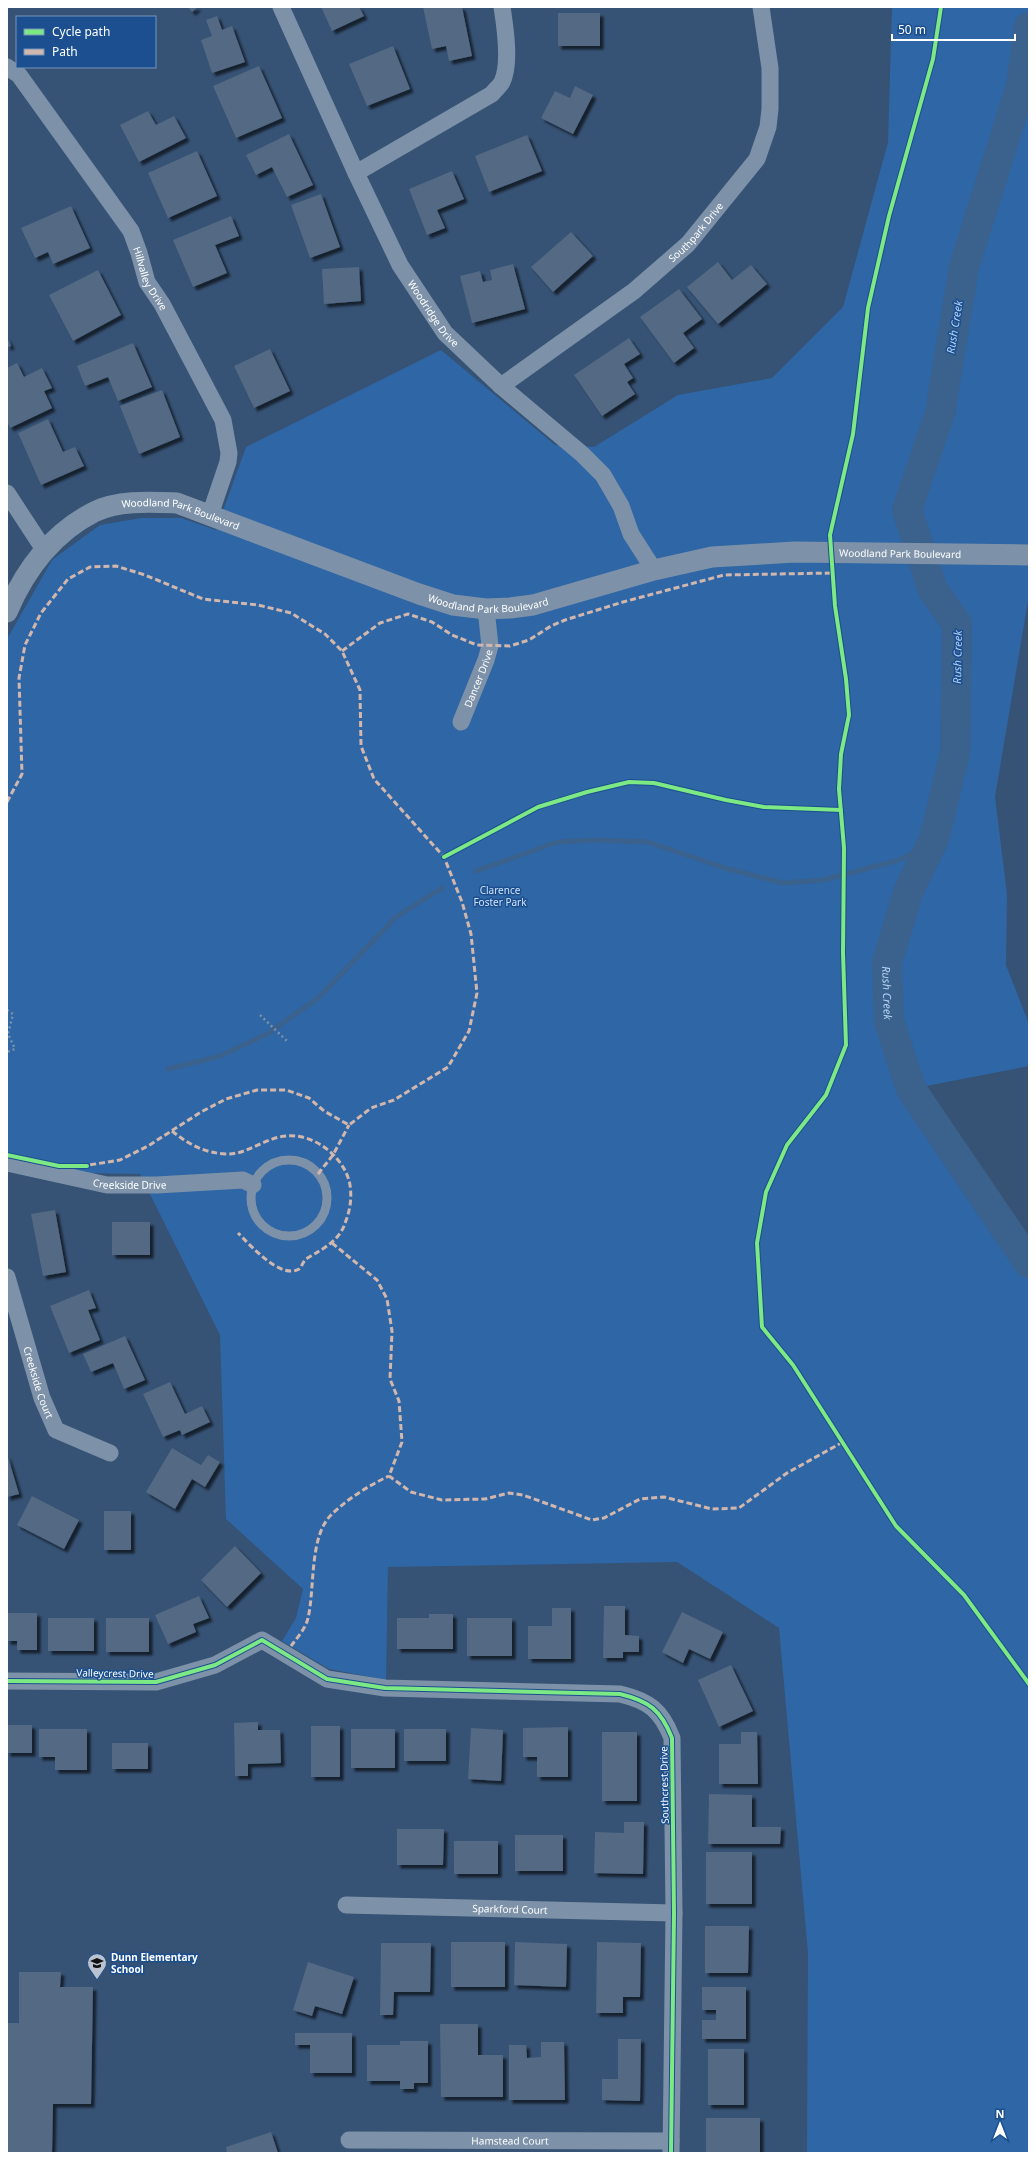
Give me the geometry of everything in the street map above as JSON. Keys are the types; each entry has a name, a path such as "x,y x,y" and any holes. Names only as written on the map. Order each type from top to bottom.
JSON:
{"street":[{"name":"Woodridge Drive","path":"281,7 356,173 400,265 446,334 501,386 582,454 603,475 621,506 631,534 654,570"},
{"path":"356,173 492,94 502,82 506,70 506,27 502,7"},
{"name":"Southpark Drive","path":"501,386 634,291 688,244 757,159 768,127 770,109 770,68 761,7"},
{"name":"Hillvalley Drive","path":"7,67 19,75 131,231 147,282 162,304 222,420 229,453 228,462 210,515"},
{"path":"7,493 45,551"},
{"name":"Woodland Park Boulevard","path":"7,612 24,577 61,533 95,511 112,506 149,502 176,503 419,594 453,605 486,609 533,605 654,570 712,557 795,552 1023,555"},
{"name":"Dancer Drive","path":"462,722 490,646 486,609"},
{"name":"Creekside Drive","path":"7,1163 107,1185 157,1185 243,1180 253,1185"},
{"name":"Creekside Court","path":"7,1277 42,1398 56,1430 110,1453"},
{"name":"Valleycrest Drive","path":"7,1681 156,1682 215,1665 262,1640"},
{"name":"Southcrest Drive","path":"262,1640 327,1679 385,1688 620,1694 640,1699 657,1711 666,1724 672,1738 674,1913 671,2147"},
{"name":"Sparkford Court","path":"346,1905 674,1913"},
{"name":"Hamstead Court","path":"349,2140 671,2147"}],"lane":[{"path":"284,1161 303,1163 311,1167 323,1181 326,1190 326,1208 316,1225 308,1231 298,1235 278,1235 265,1227 255,1216 251,1201 253,1185 265,1169 274,1164 284,1161"}],"path":[{"path":"7,1010 13,1014 8,1034 15,1049 7,1052"},
{"path":"260,1015 287,1041"}],"green space":[{"name":"Clarence Foster Park","path":"892,7 1029,7 1029,595 995,797 1007,894 1006,965 1029,1024 1029,1066 911,1089 1029,1263 1029,2153 807,2153 808,1953 779,1628 677,1562 388,1567 386,1680 329,1669 282,1641 296,1618 303,1589 226,1519 220,1335 140,1174 85,1173 7,1160 7,639 52,560 100,525 141,518 181,518 216,530 246,447 441,350 555,445 594,447 678,395 772,378 843,307 888,142"}],"building":[{"path":"188,7 198,7 192,12"},
{"path":"321,7 359,7 364,16 332,31"},
{"path":"423,7 462,7 472,56 449,61 446,46 432,49"},
{"path":"558,13 600,13 600,46 558,46"},
{"path":"217,16 222,30 232,26 245,62 212,73 201,40 212,36 206,20"},
{"path":"393,46 410,89 367,106 349,64"},
{"path":"259,66 282,118 236,138 213,86"},
{"path":"575,86 593,95 573,134 541,118 555,91 570,98"},
{"path":"148,111 156,125 174,116 186,138 139,162 120,125"},
{"path":"289,134 313,185 287,197 272,167 256,175 246,155"},
{"path":"527,135 542,171 489,192 475,156"},
{"path":"197,151 217,196 168,218 148,173"},
{"path":"452,171 464,199 437,210 445,228 427,235 409,189"},
{"path":"321,194 340,247 310,258 291,205"},
{"path":"71,206 90,248 53,264 48,252 35,258 21,228"},
{"path":"231,216 239,236 215,245 227,273 193,287 173,240"},
{"path":"571,232 593,256 553,292 531,267"},
{"path":"718,262 732,280 751,265 767,284 718,324 687,287"},
{"path":"513,264 525,309 472,323 460,276 480,271 483,282 492,280 490,270"},
{"path":"359,267 361,301 324,304 322,269"},
{"path":"98,270 121,315 73,341 49,295"},
{"path":"679,289 702,319 683,333 694,348 674,363 640,317"},
{"path":"7,337 11,346 7,347"},
{"path":"629,338 640,354 624,364 633,378 627,382 635,394 602,416 574,375"},
{"path":"133,343 152,387 118,401 108,377 85,386 77,366"},
{"path":"270,349 290,391 254,408 234,366"},
{"path":"17,363 24,377 42,368 52,388 44,391 52,408 10,428 7,421 7,368"},
{"path":"162,390 180,437 139,454 120,406"},
{"path":"48,419 63,452 75,447 84,466 41,485 18,433"},
{"path":"55,1210 66,1272 43,1276 31,1214"},
{"path":"112,1222 150,1222 150,1255 112,1255"},
{"path":"89,1290 96,1308 88,1310 100,1340 69,1353 50,1306"},
{"path":"125,1336 145,1380 124,1389 113,1363 91,1372 83,1354"},
{"path":"170,1382 185,1414 202,1406 210,1422 182,1435 180,1430 163,1437 143,1394"},
{"path":"172,1448 201,1465 208,1455 220,1462 205,1487 192,1479 175,1509 146,1492"},
{"path":"7,1454 19,1494 7,1497"},
{"path":"32,1496 79,1520 64,1549 17,1525"},
{"path":"104,1511 131,1511 131,1550 104,1550"},
{"path":"235,1546 261,1573 227,1607 201,1580"},
{"path":"199,1596 209,1618 193,1624 196,1632 168,1644 155,1615"},
{"path":"604,1606 625,1606 625,1635 639,1636 639,1652 623,1652 623,1658 603,1658"},
{"path":"552,1608 571,1608 571,1659 528,1659 528,1626 552,1626"},
{"path":"682,1612 723,1632 710,1659 689,1649 683,1663 662,1652"},
{"path":"7,1613 37,1613 37,1650 17,1650 17,1641 7,1641"},
{"path":"429,1614 453,1614 453,1649 397,1649 397,1618 429,1618"},
{"path":"48,1618 94,1618 94,1651 48,1651"},
{"path":"106,1618 149,1618 149,1652 106,1652"},
{"path":"467,1618 512,1618 512,1656 467,1656"},
{"path":"731,1665 753,1711 719,1727 698,1680"},
{"path":"258,1722 258,1730 280,1730 281,1763 248,1764 248,1776 235,1776 234,1723"},
{"path":"7,1725 32,1725 32,1753 7,1753"},
{"path":"311,1726 340,1726 340,1777 311,1777"},
{"path":"568,1727 568,1777 537,1777 537,1757 523,1757 523,1728"},
{"path":"471,1728 503,1730 501,1781 468,1779"},
{"path":"39,1729 87,1729 87,1770 55,1770 55,1757 39,1757"},
{"path":"351,1729 395,1729 395,1768 351,1768"},
{"path":"404,1729 446,1729 446,1761 404,1761"},
{"path":"602,1732 637,1732 637,1801 602,1801"},
{"path":"741,1732 757,1732 758,1784 719,1784 719,1744 741,1744"},
{"path":"112,1743 148,1743 148,1769 112,1769"},
{"path":"709,1794 752,1795 752,1827 781,1827 780,1844 708,1844"},
{"path":"624,1822 644,1822 643,1874 594,1873 595,1832 624,1833"},
{"path":"397,1829 444,1829 443,1865 397,1865"},
{"path":"515,1835 563,1835 563,1871 515,1871"},
{"path":"454,1841 498,1841 498,1874 454,1874"},
{"path":"706,1852 752,1852 752,1904 706,1904"},
{"path":"705,1926 749,1926 748,1973 705,1973"},
{"path":"451,1942 505,1942 505,1987 451,1987"},
{"path":"515,1942 567,1944 566,1987 514,1985"},
{"path":"597,1942 641,1943 640,1997 623,1997 623,2013 596,2013"},
{"path":"381,1943 431,1943 430,1992 394,1992 393,2015 380,2015"},
{"path":"308,1962 354,1977 342,2014 315,2006 312,2016 293,2010"},
{"path":"19,1972 61,1972 60,1987 93,1987 91,2104 53,2104 52,2153 7,2153 7,2023 19,2023"},
{"path":"702,1987 746,1987 746,2039 702,2039 702,2020 716,2020 716,2010 702,2010"},
{"path":"440,2024 478,2024 478,2055 503,2055 503,2097 441,2097"},
{"path":"295,2033 352,2033 352,2073 310,2073 310,2045 295,2045"},
{"path":"618,2039 641,2039 640,2101 602,2100 602,2079 618,2079"},
{"path":"400,2041 428,2041 428,2083 414,2083 414,2089 400,2089 400,2081 367,2081 367,2045 400,2045"},
{"path":"541,2042 564,2042 565,2100 509,2100 509,2045 526,2045 527,2058 541,2057"},
{"path":"708,2049 744,2049 744,2105 708,2105"},
{"path":"706,2118 760,2118 760,2153 706,2153"},
{"path":"271,2132 278,2153 227,2153 226,2147"}],"waterway":[{"name":"Rush Creek","path":"1029,27 1021,86 964,267 940,413 907,510 933,590 957,624 955,753 934,839 908,892 887,963 889,1021 911,1089 1029,1263"},
{"path":"476,871 557,842 594,840 648,842 725,868 783,883 823,880 896,861 931,845"},
{"path":"168,1069 220,1056 267,1034 318,998 396,917 442,888"}],"marked path":[{"path":"7,802 22,774 19,678 25,645 41,613 68,579 90,567 116,566 145,575 203,599 258,605 291,613 325,634 342,651 360,690 361,746 374,779 444,857 462,902 471,934 477,993 469,1031 448,1067 394,1100 371,1108 349,1125 324,1111 309,1098 286,1090 257,1090 226,1099 201,1112 148,1146 120,1160 83,1166"},
{"path":"342,651 380,623 408,614 432,622 452,635 477,645 510,646 529,640 551,626 565,620 623,602 724,575 833,573"},
{"path":"318,1174 333,1155 349,1125"},
{"path":"172,1131 184,1140 203,1150 226,1154 241,1152 278,1137 297,1136 307,1138 327,1149 342,1165 347,1175 351,1195 347,1218 343,1228 334,1241 306,1259 299,1269 292,1271 284,1270 275,1266 258,1253 238,1233"},
{"path":"332,1243 377,1280 387,1299 392,1331 390,1379 399,1401 402,1442 389,1476 411,1492 442,1500 485,1499 509,1493 523,1495 592,1520 604,1518 640,1499 664,1497 712,1509 739,1508 787,1473 843,1442"},
{"path":"291,1646 307,1622 316,1550 319,1536 324,1525 331,1515 351,1498 389,1476"}],"cycle path":[{"path":"941,7 933,59 889,216 868,308 853,434 830,535 835,606 846,679 849,715 841,754 839,789 844,848 843,953 846,1045 826,1095 787,1145 766,1192 757,1243 762,1327 793,1365 896,1526 964,1595 1029,1684"},
{"path":"444,857 538,807 587,792 629,782 654,783 726,800 764,807 841,810"},
{"path":"7,1155 59,1166 87,1166"},
{"path":"7,1681 156,1682 215,1665 262,1640 327,1679 385,1688 620,1694 639,1700 653,1708 663,1720 672,1738 674,1913 671,2153"}],"place":[{"name":"Dunn Elementary School","path":"97,1980"}]}
